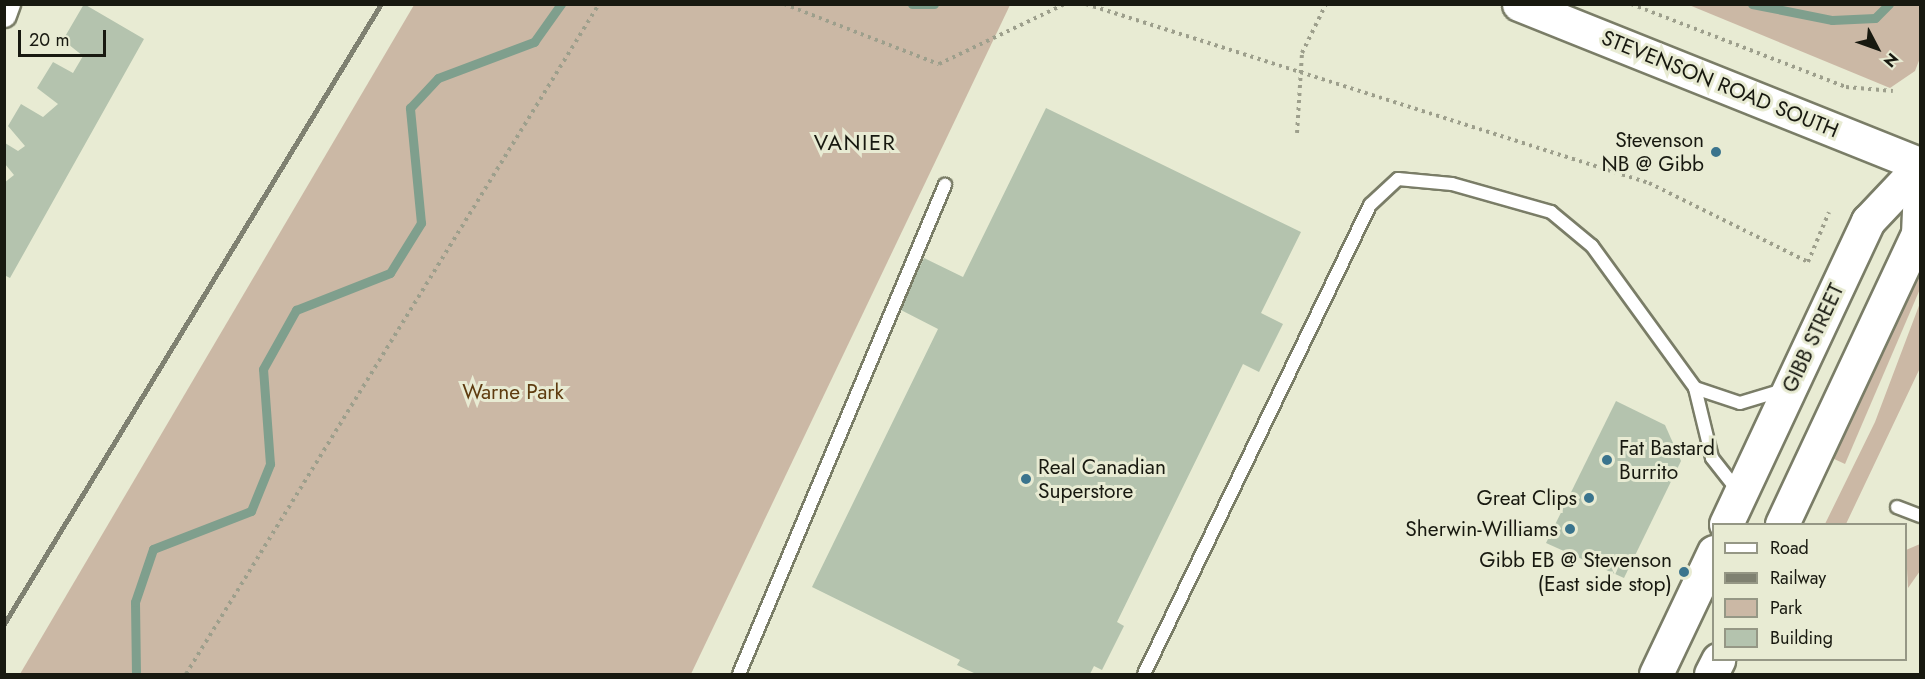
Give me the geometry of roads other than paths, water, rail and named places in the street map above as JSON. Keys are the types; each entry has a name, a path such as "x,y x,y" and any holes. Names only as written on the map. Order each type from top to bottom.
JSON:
{"main road":[{"name":"STEVENSON ROAD SOUTH","path":"1519,4 1920,165"},
{"name":"GIBB STREET","path":"1727,523 1868,221 1920,165"},
{"path":"1783,523 1918,234 1920,188"},
{"path":"1656,675 1712,554"},
{"path":"1711,675 1718,661"}],"street":[{"path":"4,15 8,4"}],"lane":[{"path":"1144,675 1370,206 1398,179 1452,184 1551,212 1592,246 1695,388 1712,458 1741,494"},
{"path":"739,675 945,185"},
{"path":"1695,388 1740,403 1790,387"},
{"path":"1897,507 1920,516"}],"waterway":[{"path":"136,674 135,602 153,549 251,511 270,464 263,369 296,310 390,273 421,223 410,108 438,78 534,42 561,4"},
{"path":"912,4 934,4"},
{"path":"1752,4 1832,20 1875,18 1889,4"}],"railway":[{"path":"4,624 381,4"}],"place":[{"name":"Stevenson NB @ Gibb","path":"1716,152"},
{"name":"Fat Bastard Burrito","path":"1607,460"},
{"name":"Real Canadian Superstore","path":"1026,479"},
{"name":"Great Clips","path":"1589,498"},
{"name":"Sherwin-Williams","path":"1570,529"},
{"name":"Gibb EB @ Stevenson (East side stop)","path":"1684,572"}],"district":[{"name":"VANIER","path":"855,143"}],"park label":[{"name":"Warne Park","path":"513,392"}]}
